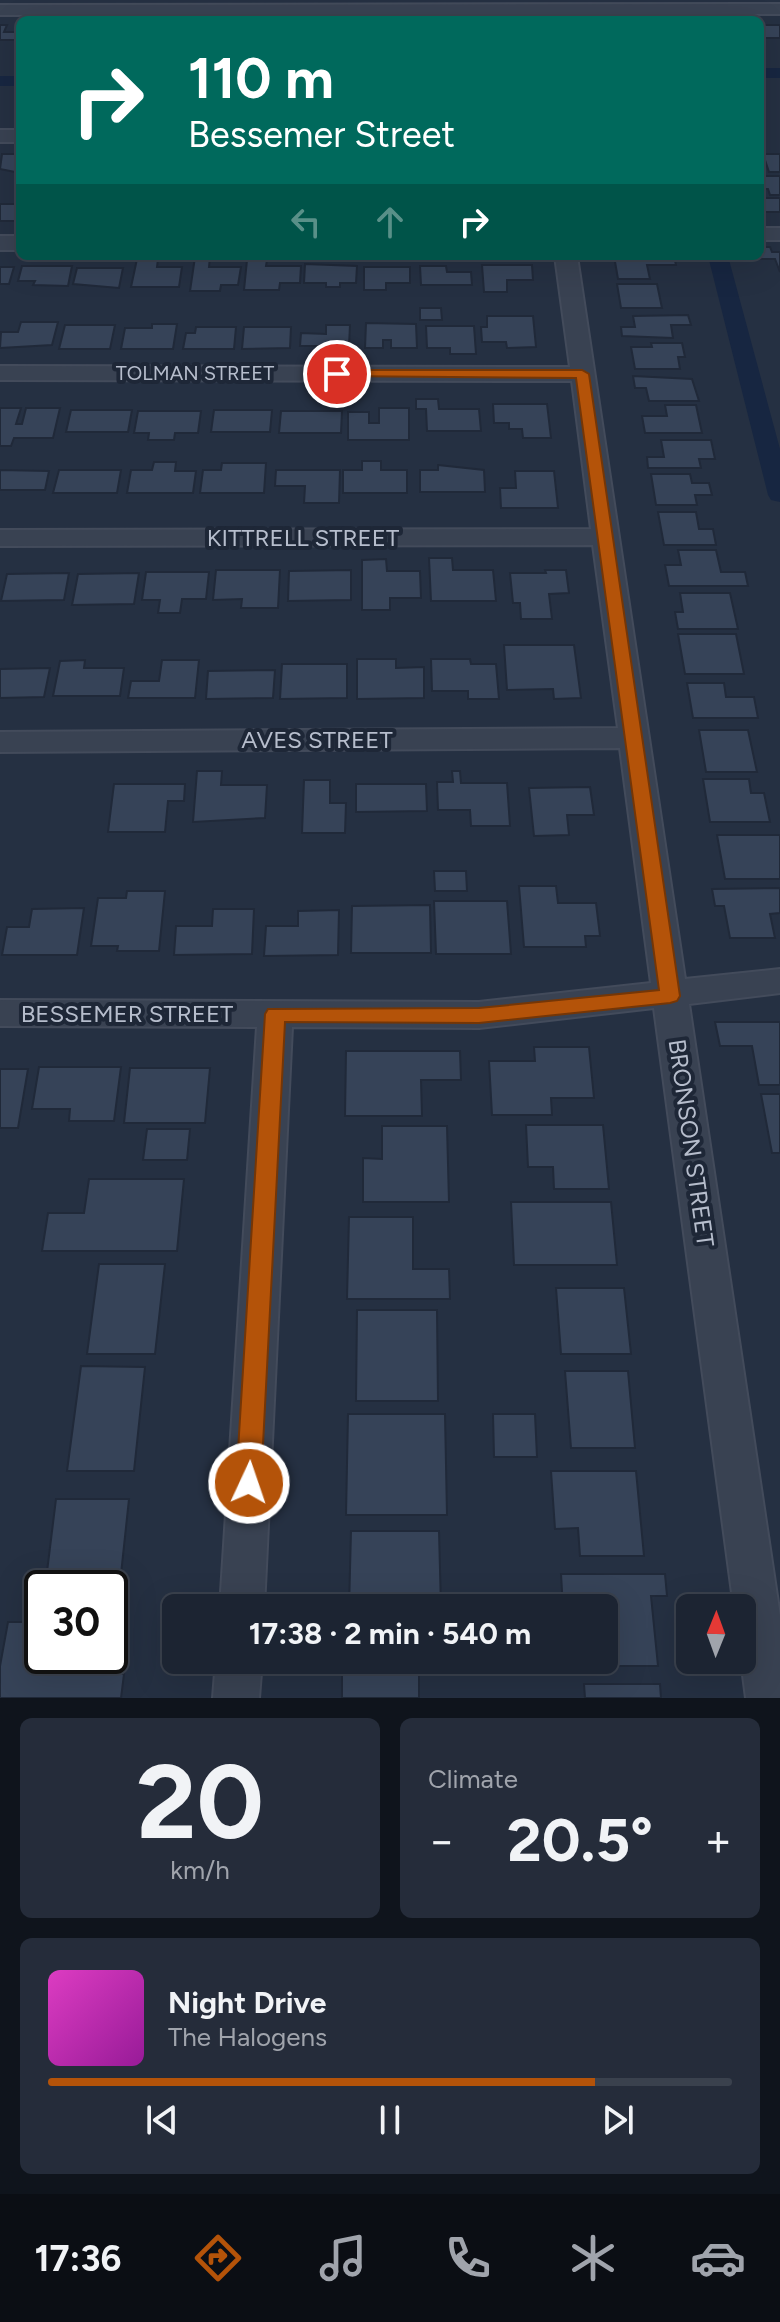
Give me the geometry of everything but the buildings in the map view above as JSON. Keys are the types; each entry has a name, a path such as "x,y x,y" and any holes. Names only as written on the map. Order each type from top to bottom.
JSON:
{"street":[{"path":"0,10 364,15 660,5 780,9"},
{"name":"BRONSON STREET","path":"567,260 769,1698"},
{"name":"TOLMAN STREET","path":"0,373 582,374"},
{"name":"KITTRELL STREET","path":"0,538 605,537"},
{"name":"AVES STREET","path":"0,742 634,738"},
{"name":"BESSEMER STREET","path":"0,1013 479,1015 670,996 780,981"},
{"path":"243,1594 275,1014"},
{"path":"236,1698 238,1674"}],"waterway":[{"path":"764,73 780,73"},
{"path":"0,81 16,81"},
{"path":"719,260 780,495"}],"route":[{"path":"249,1483 275,1014 479,1015 670,996 582,374 337,374"}]}
